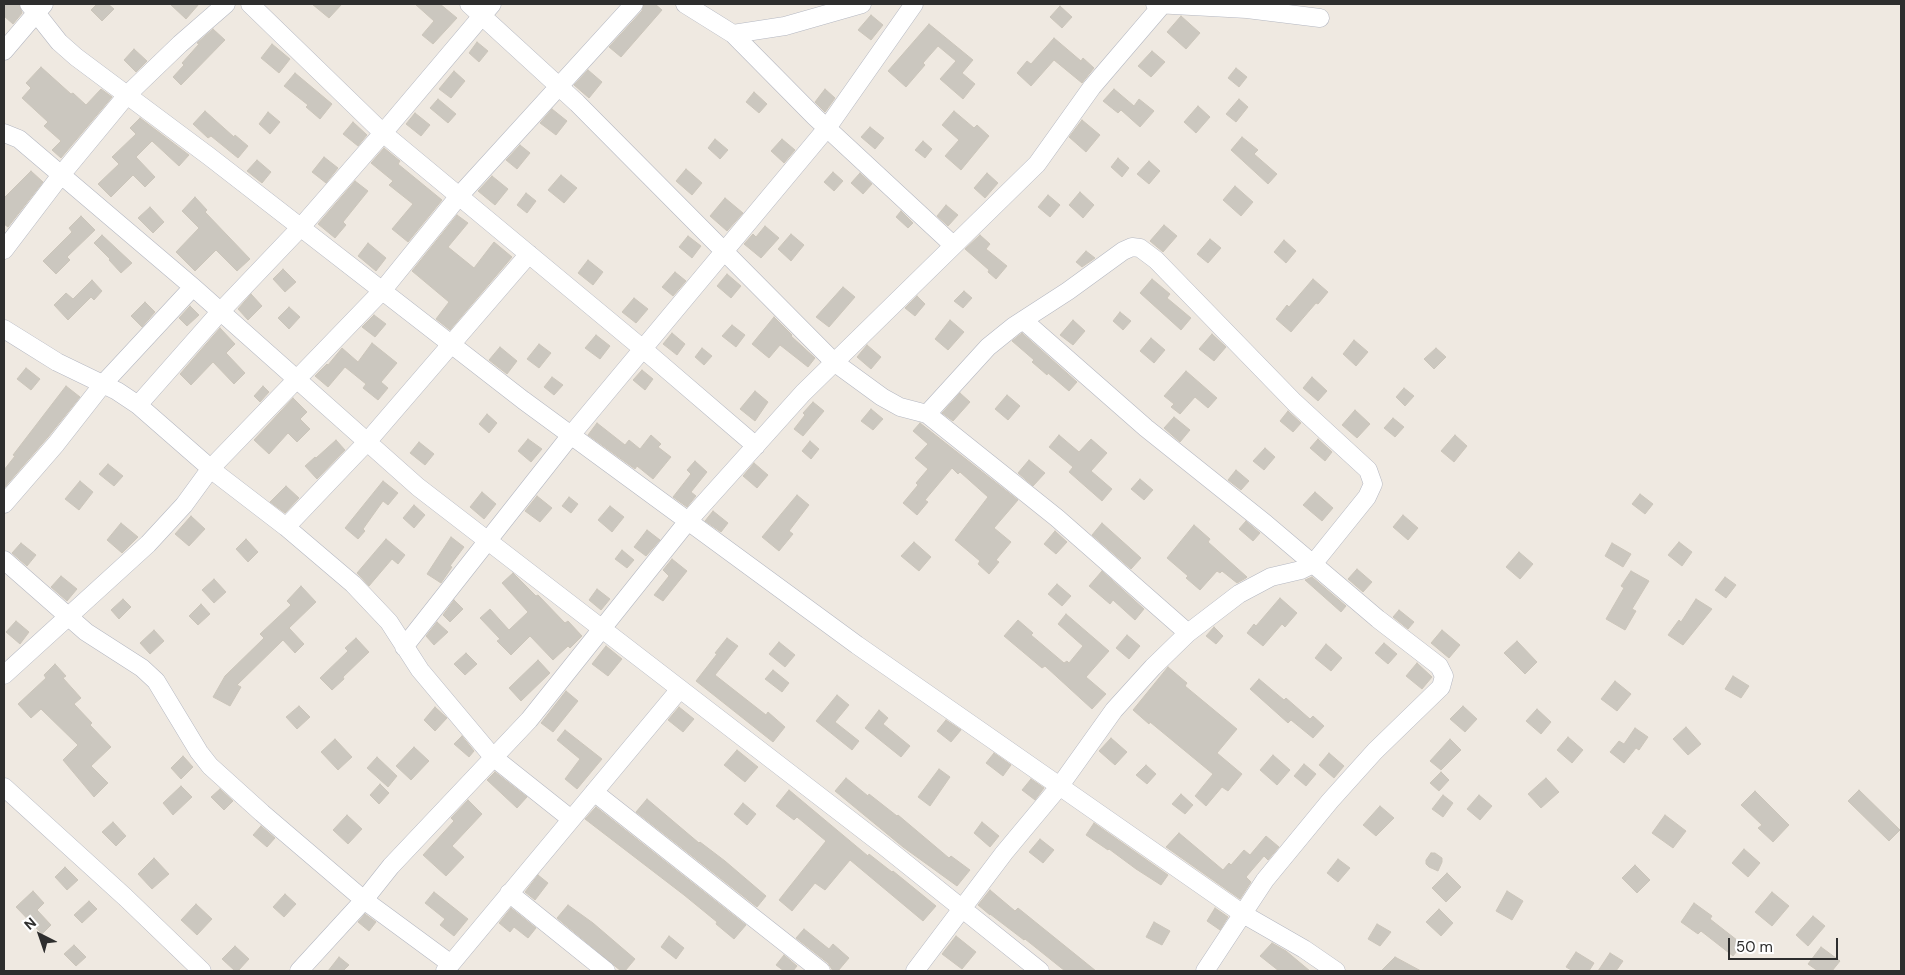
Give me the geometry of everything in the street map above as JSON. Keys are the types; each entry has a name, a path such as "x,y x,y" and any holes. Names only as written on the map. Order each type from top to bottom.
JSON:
{"street":[{"path":"4,250 61,175 127,95 180,44 226,4"},
{"path":"250,4 383,133 643,349 756,446"},
{"path":"469,4 487,10 559,86 834,362 882,397 900,407 927,414 1057,518 1188,633"},
{"path":"4,675 148,544 184,505 211,468 382,291 459,196 634,4"},
{"path":"685,4 734,34 827,128 953,245"},
{"path":"734,34 786,26 862,4"},
{"path":"404,647 571,435 827,128 914,4"},
{"path":"1155,4 1192,5 1320,18"},
{"path":"299,971 364,900 391,866 535,713 688,521 802,393 953,245 1015,188 1037,164 1092,86 1163,4"},
{"path":"4,51 37,7 65,47 571,435 857,645 1059,787 1243,914 1336,971"},
{"path":"138,405 220,312 300,227 383,133 487,10"},
{"path":"4,133 19,139 193,287 418,487 1040,971"},
{"path":"915,971 1004,853 1059,787 1114,710 1153,667 1188,633 1239,594 1271,577 1301,570 1313,564 1367,496 1373,484 1368,470 1294,402 1156,260 1140,248 1132,247 1123,251 1023,320 988,347 927,414"},
{"path":"286,527 367,442 529,254"},
{"path":"4,504 56,444 103,384 193,287"},
{"path":"1023,320 1146,428 1201,470 1378,619 1440,666 1444,676 1441,687 1429,701 1375,751 1330,801 1265,880 1205,971"},
{"path":"4,328 58,362 117,391 138,405 211,468 286,527 353,584 389,622 420,670 493,757 571,819"},
{"path":"4,560 86,632 142,668 156,681 199,752 210,766 364,900 448,968 680,689"},
{"path":"4,788 118,891 202,971"},
{"path":"594,792 821,971"},
{"path":"509,893 606,971"}],"building":[{"path":"4,4 19,4 22,13 13,24 4,16"},
{"path":"97,4 108,4 114,9 102,21 91,10"},
{"path":"170,4 199,4 186,19"},
{"path":"312,4 342,4 329,18"},
{"path":"415,4 440,4 457,18 433,44 422,35 434,21"},
{"path":"644,4 655,4 662,10 621,57 609,47 642,11"},
{"path":"1060,6 1072,17 1062,28 1050,17"},
{"path":"871,15 883,25 871,40 858,30"},
{"path":"1181,16 1200,33 1186,49 1167,32"},
{"path":"929,24 973,60 962,73 975,84 963,99 940,79 956,61 938,46 906,87 888,71"},
{"path":"213,29 225,40 181,85 173,77 184,65 182,63 199,44 197,43"},
{"path":"1054,38 1081,61 1083,58 1094,68 1082,83 1054,60 1031,86 1017,73 1027,61 1031,64"},
{"path":"477,42 488,51 479,62 469,53"},
{"path":"272,44 290,59 279,73 261,58"},
{"path":"134,49 147,61 136,72 124,60"},
{"path":"1152,51 1165,62 1151,77 1138,66"},
{"path":"41,67 86,105 101,89 112,97 61,158 52,150 61,141 44,126 48,122 22,98 31,88 26,83"},
{"path":"1236,68 1247,77 1239,87 1228,78"},
{"path":"588,70 602,82 589,98 574,85"},
{"path":"454,71 465,81 451,98 439,89"},
{"path":"295,73 332,104 320,119 306,107 308,105 284,86"},
{"path":"825,89 835,98 825,112 815,102"},
{"path":"1114,89 1134,106 1139,99 1154,111 1140,127 1121,110 1118,113 1103,101"},
{"path":"754,92 767,104 759,113 746,102"},
{"path":"438,99 456,114 448,123 430,108"},
{"path":"1239,99 1248,107 1236,122 1226,114"},
{"path":"1198,106 1210,117 1196,133 1184,122"},
{"path":"552,109 567,121 556,135 540,123"},
{"path":"205,111 234,137 235,135 248,146 238,158 211,136 208,138 193,124"},
{"path":"954,111 974,128 977,125 989,136 961,170 945,156 959,140 942,125"},
{"path":"268,112 280,122 270,134 259,124"},
{"path":"415,113 430,125 421,136 406,124"},
{"path":"140,118 189,155 179,166 152,141 136,157 155,177 145,187 133,175 111,197 98,184 119,164 112,157 136,134 130,128"},
{"path":"1082,120 1100,135 1086,152 1069,137"},
{"path":"353,122 367,135 358,146 343,134"},
{"path":"870,127 884,138 875,149 861,137"},
{"path":"1242,137 1258,150 1254,154 1277,174 1268,184 1231,150"},
{"path":"715,139 728,150 720,159 708,148"},
{"path":"782,139 795,150 784,163 771,151"},
{"path":"923,141 932,149 925,158 915,150"},
{"path":"520,145 530,153 517,169 506,160"},
{"path":"384,148 400,161 398,164 442,200 408,242 392,229 413,204 389,185 393,181 371,163"},
{"path":"324,157 338,168 326,183 312,172"},
{"path":"1118,158 1129,168 1122,177 1111,167"},
{"path":"257,160 271,172 262,183 247,171"},
{"path":"1149,161 1160,171 1149,184 1137,174"},
{"path":"686,169 702,183 692,195 676,181"},
{"path":"31,171 43,182 8,227 4,224 4,198"},
{"path":"833,172 843,181 834,191 824,182"},
{"path":"860,173 872,184 863,194 851,183"},
{"path":"987,173 998,183 985,198 974,188"},
{"path":"561,175 577,188 564,203 548,190"},
{"path":"492,176 508,189 495,205 478,191"},
{"path":"355,181 368,191 343,222 346,225 335,238 318,224"},
{"path":"1235,186 1253,202 1241,216 1223,200"},
{"path":"1080,192 1094,205 1083,218 1069,205"},
{"path":"526,193 536,201 527,213 517,205"},
{"path":"1048,195 1060,205 1050,217 1038,207"},
{"path":"195,197 207,210 205,212 250,259 237,271 216,250 195,271 176,252 199,228 182,211"},
{"path":"725,198 743,213 727,231 710,216"},
{"path":"946,205 958,215 948,226 937,216"},
{"path":"150,207 164,222 153,233 138,218"},
{"path":"901,211 913,223 908,228 896,217"},
{"path":"457,215 468,223 448,247 474,268 494,242 512,257 450,330 436,319 449,302 412,271"},
{"path":"81,216 95,230 67,257 70,260 56,274 43,261 72,232 69,228"},
{"path":"1164,225 1177,236 1163,252 1150,241"},
{"path":"765,226 779,238 761,258 744,244 753,234 756,237"},
{"path":"791,234 804,245 791,261 778,249"},
{"path":"102,235 132,263 121,273 94,243"},
{"path":"980,235 990,244 986,249 1007,266 996,279 988,272 989,270 965,249"},
{"path":"688,236 701,246 692,258 679,247"},
{"path":"1210,239 1221,248 1208,263 1197,254"},
{"path":"1284,240 1296,251 1286,263 1274,252"},
{"path":"368,243 386,258 376,271 358,256"},
{"path":"1086,251 1095,258 1082,267 1076,262"},
{"path":"588,260 603,272 593,285 578,273"},
{"path":"283,269 296,282 285,292 273,279"},
{"path":"675,272 686,281 673,296 662,287"},
{"path":"727,274 741,286 731,298 717,286"},
{"path":"1152,279 1170,294 1167,298 1191,318 1181,330 1140,293"},
{"path":"1313,279 1328,292 1291,332 1276,319"},
{"path":"92,280 102,291 94,300 91,297 68,320 54,305 66,293 73,299"},
{"path":"843,287 855,297 829,327 816,317"},
{"path":"964,291 972,298 963,308 954,301"},
{"path":"251,294 262,306 248,320 238,309"},
{"path":"917,296 925,304 915,316 905,308"},
{"path":"634,298 648,309 636,323 622,312"},
{"path":"145,302 155,312 142,327 131,316"},
{"path":"190,306 199,315 187,326 179,318"},
{"path":"289,307 300,317 289,329 278,318"},
{"path":"1120,312 1131,321 1123,330 1113,321"},
{"path":"374,315 386,324 375,337 362,327"},
{"path":"774,317 815,358 808,367 780,345 769,358 752,344"},
{"path":"950,320 964,332 948,350 935,339"},
{"path":"1073,320 1085,331 1073,345 1060,335"},
{"path":"732,325 745,335 736,347 722,336"},
{"path":"220,328 235,344 226,353 245,373 234,384 213,362 191,385 180,374"},
{"path":"672,333 685,344 677,355 663,344"},
{"path":"1022,333 1077,382 1069,391 1032,362 1034,360 1012,341"},
{"path":"1212,334 1226,347 1214,361 1199,349"},
{"path":"596,335 610,346 600,359 585,348"},
{"path":"1151,338 1165,350 1154,363 1140,351"},
{"path":"1354,340 1368,352 1356,366 1343,354"},
{"path":"372,343 397,363 381,382 388,388 378,400 363,388 366,384 345,367 328,387 315,376 328,365 342,348 358,362"},
{"path":"539,344 551,353 539,368 527,359"},
{"path":"867,345 881,357 871,369 857,357"},
{"path":"500,347 517,361 507,374 489,360"},
{"path":"702,348 712,356 704,365 695,357"},
{"path":"1436,348 1446,357 1434,369 1424,359"},
{"path":"26,368 40,379 31,390 17,379"},
{"path":"642,370 653,379 645,390 633,380"},
{"path":"1186,371 1217,398 1208,408 1195,397 1180,414 1171,407 1174,404 1164,396"},
{"path":"552,377 563,385 554,395 544,387"},
{"path":"1312,377 1327,391 1318,401 1303,388"},
{"path":"66,386 80,397 4,488 4,470 15,456 13,455"},
{"path":"263,386 269,392 260,402 254,396"},
{"path":"1404,388 1414,396 1405,406 1396,397"},
{"path":"755,391 768,402 755,421 740,409"},
{"path":"960,393 970,402 953,421 942,413"},
{"path":"1007,395 1020,406 1008,420 995,409"},
{"path":"293,398 307,412 300,419 310,429 297,442 288,433 269,454 254,440"},
{"path":"813,402 824,411 803,436 794,429 805,415 803,413"},
{"path":"871,409 883,419 873,430 861,421"},
{"path":"1355,410 1370,424 1357,438 1342,425"},
{"path":"1288,411 1301,423 1293,432 1280,421"},
{"path":"487,414 497,423 489,433 479,424"},
{"path":"1174,417 1190,430 1180,442 1164,428"},
{"path":"1393,418 1404,427 1395,437 1384,428"},
{"path":"597,423 625,445 629,440 640,449 651,435 661,444 658,447 671,457 653,479 637,466 635,469 588,435"},
{"path":"920,423 1018,500 994,528 1011,542 996,560 999,562 989,574 978,564 980,561 955,540 988,497 960,472 958,474 952,468 925,500 928,502 917,515 903,503 928,469 915,458 928,444 913,431"},
{"path":"1059,435 1079,452 1091,439 1107,453 1091,471 1112,489 1102,501 1069,472 1073,467 1049,447"},
{"path":"1455,435 1467,446 1454,462 1441,451"},
{"path":"528,439 542,449 531,462 518,451"},
{"path":"1318,439 1332,452 1325,461 1310,448"},
{"path":"336,440 345,450 317,479 305,466"},
{"path":"810,441 819,449 811,459 802,451"},
{"path":"419,442 434,454 425,465 410,453"},
{"path":"1265,448 1275,457 1264,470 1253,461"},
{"path":"1029,460 1045,473 1033,486 1018,473"},
{"path":"695,461 707,472 691,492 696,496 687,507 673,497 691,474 687,470"},
{"path":"754,463 768,475 757,488 743,476"},
{"path":"108,464 123,476 114,486 99,474"},
{"path":"1236,470 1249,481 1241,490 1228,480"},
{"path":"1140,479 1153,490 1144,500 1131,489"},
{"path":"80,481 93,492 79,510 65,499"},
{"path":"383,481 398,493 388,505 383,501 358,539 345,528"},
{"path":"286,486 299,498 285,513 270,502"},
{"path":"482,492 496,504 484,519 470,507"},
{"path":"1315,492 1333,508 1322,521 1303,505"},
{"path":"1640,494 1653,504 1645,514 1632,504"},
{"path":"797,495 809,505 789,531 793,534 779,551 762,537"},
{"path":"537,496 552,508 540,522 525,511"},
{"path":"569,497 578,504 571,513 562,506"},
{"path":"414,505 425,515 414,528 403,518"},
{"path":"610,506 624,517 612,532 598,520"},
{"path":"713,511 728,523 721,532 705,521"},
{"path":"1403,515 1418,528 1408,540 1393,527"},
{"path":"191,516 205,529 189,546 175,534"},
{"path":"1246,521 1260,533 1253,541 1239,529"},
{"path":"121,523 138,537 122,553 107,540"},
{"path":"1102,523 1141,558 1131,569 1092,535"},
{"path":"1194,525 1210,539 1208,542 1247,577 1237,583 1222,571 1220,573 1217,571 1200,590 1186,578 1188,576 1167,558"},
{"path":"647,530 660,540 646,556 634,547"},
{"path":"1055,531 1067,542 1056,554 1044,544"},
{"path":"451,537 464,547 450,566 452,567 441,583 427,574"},
{"path":"246,539 258,552 248,562 236,549"},
{"path":"386,539 405,555 398,564 392,559 369,586 357,573"},
{"path":"914,542 931,557 919,571 901,556"},
{"path":"1679,542 1692,552 1682,566 1668,555"},
{"path":"21,543 36,555 27,566 12,553"},
{"path":"1612,543 1631,554 1623,567 1605,556"},
{"path":"622,550 634,560 627,568 615,559"},
{"path":"1519,552 1533,564 1520,579 1506,567"},
{"path":"672,559 687,571 663,601 654,595 669,576 663,570"},
{"path":"1357,569 1372,582 1363,592 1348,579"},
{"path":"1102,571 1144,609 1135,620 1113,600 1110,604 1089,586"},
{"path":"1631,571 1649,581 1632,609 1636,611 1625,630 1606,619 1624,588 1621,586"},
{"path":"513,573 565,623 568,621 582,636 570,648 568,646 553,660 530,636 511,655 497,641 500,639 480,618 490,609 509,630 528,612 502,583"},
{"path":"61,576 77,589 67,601 51,587"},
{"path":"1312,577 1346,606 1341,612 1305,580"},
{"path":"1725,577 1736,585 1726,598 1715,590"},
{"path":"214,579 226,592 214,603 202,590"},
{"path":"1057,584 1071,596 1062,606 1048,594"},
{"path":"301,586 316,602 289,628 304,644 295,653 283,640 237,685 241,687 230,706 213,697 225,676 264,638 260,634 291,605 287,601"},
{"path":"597,589 610,599 601,610 589,600"},
{"path":"1280,598 1297,613 1285,627 1282,624 1263,646 1247,633 1254,624 1256,626"},
{"path":"123,599 131,607 119,619 111,610"},
{"path":"1696,599 1712,609 1683,645 1668,635 1679,620 1681,622"},
{"path":"454,600 463,609 450,622 443,615"},
{"path":"201,604 210,614 198,625 189,616"},
{"path":"1399,610 1414,622 1408,629 1393,617"},
{"path":"1066,614 1109,651 1086,677 1106,694 1092,709 1045,666 1042,668 1004,636 1018,620 1033,633 1031,635 1064,663 1067,661 1069,663 1083,646 1058,624"},
{"path":"16,621 29,632 20,644 6,632"},
{"path":"437,622 448,632 434,645 426,636"},
{"path":"1214,627 1223,636 1216,644 1206,636"},
{"path":"154,630 164,641 150,654 140,643"},
{"path":"1442,630 1460,645 1449,658 1431,643"},
{"path":"1127,635 1140,646 1129,659 1116,648"},
{"path":"356,638 369,652 332,690 320,678 348,651 345,648"},
{"path":"727,638 738,646 715,675 766,715 768,712 785,727 773,742 696,681"},
{"path":"1517,641 1537,662 1525,674 1504,653"},
{"path":"779,642 795,655 785,667 769,654"},
{"path":"1384,643 1397,654 1388,664 1375,653"},
{"path":"1326,644 1342,658 1331,671 1315,658"},
{"path":"606,646 622,659 608,676 592,664"},
{"path":"466,653 477,664 465,675 454,664"},
{"path":"538,660 550,673 521,701 509,688"},
{"path":"1417,663 1432,677 1422,689 1406,676"},
{"path":"55,664 66,676 63,678 81,698 74,704 92,723 90,725 111,747 91,766 108,783 94,797 63,760 78,745 41,709 31,718 18,704 46,678 44,675"},
{"path":"1168,667 1187,683 1185,686 1237,729 1217,753 1242,774 1228,791 1222,787 1206,806 1195,796 1213,774 1133,710"},
{"path":"773,670 789,683 782,692 765,679"},
{"path":"1733,676 1749,686 1741,698 1725,689"},
{"path":"1259,679 1284,700 1286,698 1310,719 1313,716 1324,726 1313,738 1291,720 1288,723 1250,689"},
{"path":"1615,681 1631,694 1617,711 1601,699"},
{"path":"566,691 578,701 553,732 541,723"},
{"path":"837,695 849,705 835,722 859,741 852,750 816,721"},
{"path":"299,706 310,717 297,729 286,717"},
{"path":"1463,706 1477,719 1465,732 1450,719"},
{"path":"435,707 447,718 435,731 424,720"},
{"path":"679,707 694,719 683,732 668,720"},
{"path":"1537,709 1551,722 1541,734 1526,721"},
{"path":"879,710 888,718 883,724 910,746 901,757 865,728"},
{"path":"946,720 961,730 951,742 937,731"},
{"path":"1686,727 1701,744 1688,755 1673,739"},
{"path":"1635,728 1648,737 1639,750 1636,748 1624,763 1610,752 1619,741 1624,744"},
{"path":"565,730 602,759 577,789 565,779 580,759 557,740"},
{"path":"462,736 474,751 469,757 454,744"},
{"path":"1568,737 1583,750 1572,763 1557,750"},
{"path":"1111,738 1127,752 1115,765 1099,751"},
{"path":"335,739 352,757 338,770 321,752"},
{"path":"1450,739 1461,750 1441,770 1430,761"},
{"path":"414,747 429,761 411,780 396,766"},
{"path":"737,750 758,767 745,782 724,765"},
{"path":"994,753 1011,765 1003,776 986,763"},
{"path":"1329,753 1344,766 1334,778 1319,765"},
{"path":"1273,755 1290,770 1277,785 1260,770"},
{"path":"183,756 193,767 181,779 171,768"},
{"path":"377,757 397,776 388,787 367,768"},
{"path":"1304,764 1316,774 1306,786 1294,776"},
{"path":"1146,765 1156,774 1147,784 1136,775"},
{"path":"939,769 950,777 930,806 918,797"},
{"path":"495,772 527,797 517,808 487,780"},
{"path":"1441,772 1449,780 1439,791 1430,783"},
{"path":"846,778 868,796 869,794 898,815 949,858 951,856 970,870 957,886 903,847 835,791"},
{"path":"1546,778 1559,792 1541,808 1528,794"},
{"path":"1031,779 1044,788 1035,800 1022,790"},
{"path":"380,784 389,793 379,804 370,795"},
{"path":"181,786 192,797 173,815 163,803"},
{"path":"220,789 233,801 224,810 211,797"},
{"path":"789,790 868,856 869,854 893,871 936,906 923,921 850,860 825,890 815,883 792,911 779,900 826,841 797,817 794,820 776,806"},
{"path":"1859,790 1900,830 1889,841 1848,801"},
{"path":"1755,791 1789,825 1773,842 1758,828 1762,825 1741,805"},
{"path":"1181,794 1193,805 1185,814 1172,804"},
{"path":"1443,795 1453,803 1443,817 1432,809"},
{"path":"1479,795 1492,806 1480,820 1467,809"},
{"path":"647,799 766,896 757,907 636,812"},
{"path":"468,800 482,814 452,846 464,857 446,876 423,855 454,821 451,818"},
{"path":"743,803 756,814 747,825 734,814"},
{"path":"1380,806 1394,818 1376,836 1363,825"},
{"path":"596,807 746,925 734,939 716,924 717,922 684,895 585,819"},
{"path":"347,815 362,829 348,844 333,830"},
{"path":"1665,815 1686,831 1673,848 1652,833"},
{"path":"113,822 126,836 116,846 102,832"},
{"path":"982,822 999,836 990,847 974,833"},
{"path":"1094,823 1168,875 1161,885 1086,835"},
{"path":"261,826 275,838 267,847 253,835"},
{"path":"1179,833 1223,870 1229,863 1231,865 1244,850 1250,855 1266,836 1279,847 1268,860 1264,856 1246,877 1251,882 1240,899 1166,847"},
{"path":"1040,839 1054,850 1043,863 1029,852"},
{"path":"1744,849 1760,863 1748,877 1732,863"},
{"path":"1431,853 1435,853 1442,858 1438,871 1426,864 1426,860"},
{"path":"154,858 169,874 152,889 138,874"},
{"path":"1338,859 1350,868 1338,882 1327,873"},
{"path":"1635,865 1650,880 1637,893 1622,878"},
{"path":"65,867 78,880 67,890 55,877"},
{"path":"1447,873 1461,887 1446,902 1432,888"},
{"path":"538,875 548,883 535,900 525,892"},
{"path":"990,890 1015,911 1018,908 1096,971 1065,971 1025,939 990,915 978,905"},
{"path":"33,891 44,903 37,910 51,925 42,934 16,907"},
{"path":"1507,891 1523,901 1512,920 1496,911"},
{"path":"434,892 468,919 454,936 440,925 445,919 425,903"},
{"path":"1772,892 1789,906 1772,926 1755,912"},
{"path":"285,894 296,904 284,917 273,907"},
{"path":"89,901 97,909 82,923 74,915"},
{"path":"1694,903 1712,916 1710,919 1742,944 1733,956 1701,931 1698,934 1681,922"},
{"path":"196,904 212,919 197,935 181,920"},
{"path":"568,905 593,923 635,959 625,971 621,971 557,918"},
{"path":"511,908 536,928 528,938 514,927 510,932 499,923"},
{"path":"1215,908 1228,917 1220,930 1207,921"},
{"path":"1439,909 1453,923 1441,936 1426,922"},
{"path":"365,914 376,922 369,931 358,922"},
{"path":"1813,916 1825,926 1808,946 1796,935"},
{"path":"1154,922 1170,931 1162,945 1146,937"},
{"path":"1377,924 1391,932 1380,946 1368,939"},
{"path":"804,929 829,949 833,944 849,958 838,971 833,971 828,963 796,938"},
{"path":"669,936 684,948 676,959 661,947"},
{"path":"956,936 976,952 962,969 942,954"},
{"path":"1272,943 1286,951 1310,971 1279,971 1260,956"},
{"path":"74,945 86,957 76,966 64,954"},
{"path":"235,946 249,959 238,971 235,971 222,959"},
{"path":"1821,947 1840,961 1832,971 1818,971 1808,964"},
{"path":"1576,952 1594,963 1589,971 1573,971 1566,967"},
{"path":"1610,953 1623,961 1616,971 1598,971"},
{"path":"784,955 797,966 793,971 784,971 776,965"},
{"path":"339,957 349,965 343,971 328,971"},
{"path":"1395,957 1421,971 1381,971"}]}
